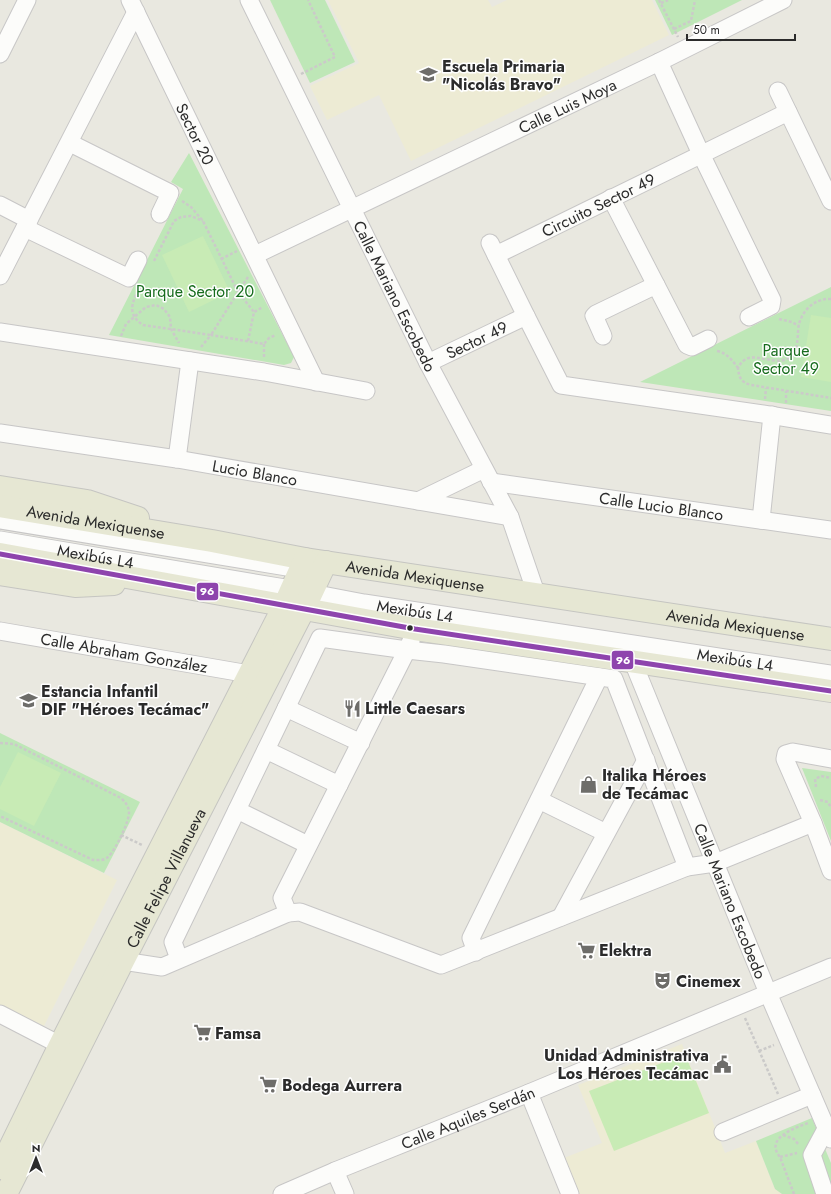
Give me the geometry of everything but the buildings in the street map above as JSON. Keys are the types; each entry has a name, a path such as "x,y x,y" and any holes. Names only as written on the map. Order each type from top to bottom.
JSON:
{"main road":[{"path":"0,487 87,501 212,541"},
{"name":"Avenida Mexiquense","path":"0,506 212,541 313,566 536,593 831,639"},
{"path":"0,554 158,583 298,599 415,629 570,663 633,662 831,691"},
{"name":"Calle Felipe Villanueva","path":"6,1194 123,961 313,566"},
{"path":"0,574 75,586 158,583"},
{"name":"Calle Felipe Villanueva","path":"0,1168 60,1045 249,674 298,599"}],"street":[{"path":"0,54 27,0"},
{"name":"Calle Mariano Escobedo","path":"249,0 428,363 510,517 536,593"},
{"name":"Calle Luis Moya","path":"352,210 783,0"},
{"name":"Sector 20","path":"0,276 70,143 133,6"},
{"name":"Sector 20","path":"133,6 316,382"},
{"path":"658,62 772,300 771,306 749,317"},
{"path":"778,91 831,200"},
{"name":"Circuito Sector 49","path":"493,249 611,198 788,112"},
{"path":"70,143 170,193 160,214"},
{"path":"611,198 687,345 692,347 705,340"},
{"path":"0,205 27,224 129,278 145,262"},
{"path":"256,259 352,210"},
{"name":"Sector 49","path":"493,249 562,385 772,416"},
{"path":"603,336 594,316 596,314 656,285"},
{"name":"Sector 49","path":"428,363 526,316"},
{"path":"0,332 264,372 366,391"},
{"path":"177,459 190,362"},
{"path":"761,520 772,416 831,425"},
{"name":"Lucio Blanco","path":"0,433 177,459 510,517"},
{"path":"418,501 487,476"},
{"name":"Calle Lucio Blanco","path":"487,476 831,530"},
{"name":"Mexibús L4","path":"0,520 313,566 404,584 831,650"},
{"name":"Mexibús L4","path":"0,540 298,599 364,603 831,674"},
{"path":"288,913 282,898 407,650 415,629"},
{"name":"Calle Abraham González","path":"0,631 249,674"},
{"path":"179,959 173,942 320,638 444,654 570,663 598,677 614,679 687,867"},
{"name":"Calle Mariano Escobedo","path":"633,662 768,993 827,1129"},
{"path":"476,952 472,938 598,677"},
{"path":"286,708 361,743"},
{"path":"266,750 339,785"},
{"path":"831,759 793,752 786,754 785,759 813,823 831,871"},
{"path":"561,917 646,760"},
{"path":"539,800 606,833"},
{"path":"237,810 308,845"},
{"path":"123,961 162,967 288,913 300,912 441,966 687,867 715,863 813,823"},
{"name":"Calle Aquiles Serdán","path":"282,1194 831,967"},
{"path":"0,1014 60,1045"},
{"path":"529,1093 570,1194"},
{"path":"723,1132 812,1095"},
{"path":"825,1194 812,1155 827,1129"},
{"path":"335,1171 345,1194"}],"path":[{"path":"288,81 335,57 308,0"},
{"path":"659,0 684,49"},
{"path":"661,3 668,0"},
{"path":"674,29 691,21 695,0"},
{"path":"170,193 191,208 203,221 238,292 254,312"},
{"path":"145,262 174,221 181,217 191,216 203,221"},
{"path":"190,362 211,335 238,292 256,259"},
{"path":"142,284 132,305 132,315 143,325 264,344 269,338 291,331"},
{"path":"738,368 744,359 748,357 775,360 789,357 794,352 797,345 799,323 806,310 812,304 820,300 831,299"},
{"path":"248,341 254,312 276,300"},
{"path":"116,350 126,324 146,307 156,305 164,309 170,317 171,329"},
{"path":"705,340 708,351 722,352 730,358 738,368 740,379 744,383 831,398"},
{"path":"0,743 14,744 121,798 127,804 128,818 114,851 107,858 93,860 0,816"},
{"path":"817,789 815,779 821,776 831,778"},
{"path":"818,794 820,800 828,802 831,808"},
{"path":"121,836 158,851"},
{"path":"740,1005 784,1107"},
{"path":"794,1194 780,1157 777,1153 776,1145 779,1138 789,1130 827,1129"},
{"path":"783,1135 794,1139 799,1144 800,1152"}],"shaded area":[{"name":"Escuela Primaria \"Nicolás Bravo\"","path":"328,0 488,0 492,7 507,0 652,0 669,35 411,161 379,95 327,120 310,86 359,63"},
{"path":"0,822 117,880 44,1026 0,1005"},
{"path":"682,1044 725,1153 756,1141 775,1189 782,1194 579,1194 564,1158 602,1143 578,1085"}],"green space":[{"path":"270,0 325,0 355,62 310,83"},
{"path":"655,0 742,0 672,35"},
{"name":"Parque Sector 20","path":"189,153 294,357 291,363 284,365 109,335 183,189 171,182"},
{"path":"203,236 230,292 189,312 162,255"},
{"name":"Parque Sector 49","path":"831,287 831,411 640,382"},
{"path":"811,315 831,318 831,382 801,377"},
{"path":"0,733 140,802 104,873 0,822"},
{"path":"18,752 61,773 34,826 0,809 0,787"},
{"path":"802,768 831,772 831,841"},
{"path":"685,1054 709,1113 614,1151 589,1091"},
{"path":"812,1118 831,1163 831,1194 782,1194 775,1189 756,1141"}],"transit line":[{"name":"96","path":"0,554 415,629 831,691"}],"place":[{"name":"Escuela Primaria \"Nicolás Bravo\"","path":"429,75"},
{"name":"Estancia Infantil DIF \"Héroes Tecámac\"","path":"28,700"},
{"name":"Little Caesars","path":"352,708"},
{"name":"Italika Héroes de Tecámac","path":"589,784"},
{"name":"Elektra","path":"586,950"},
{"name":"Cinemex","path":"663,981"},
{"name":"Famsa","path":"202,1033"},
{"name":"Unidad Administrativa Los Héroes Tecámac","path":"722,1064"},
{"name":"Bodega Aurrera","path":"269,1085"}]}
